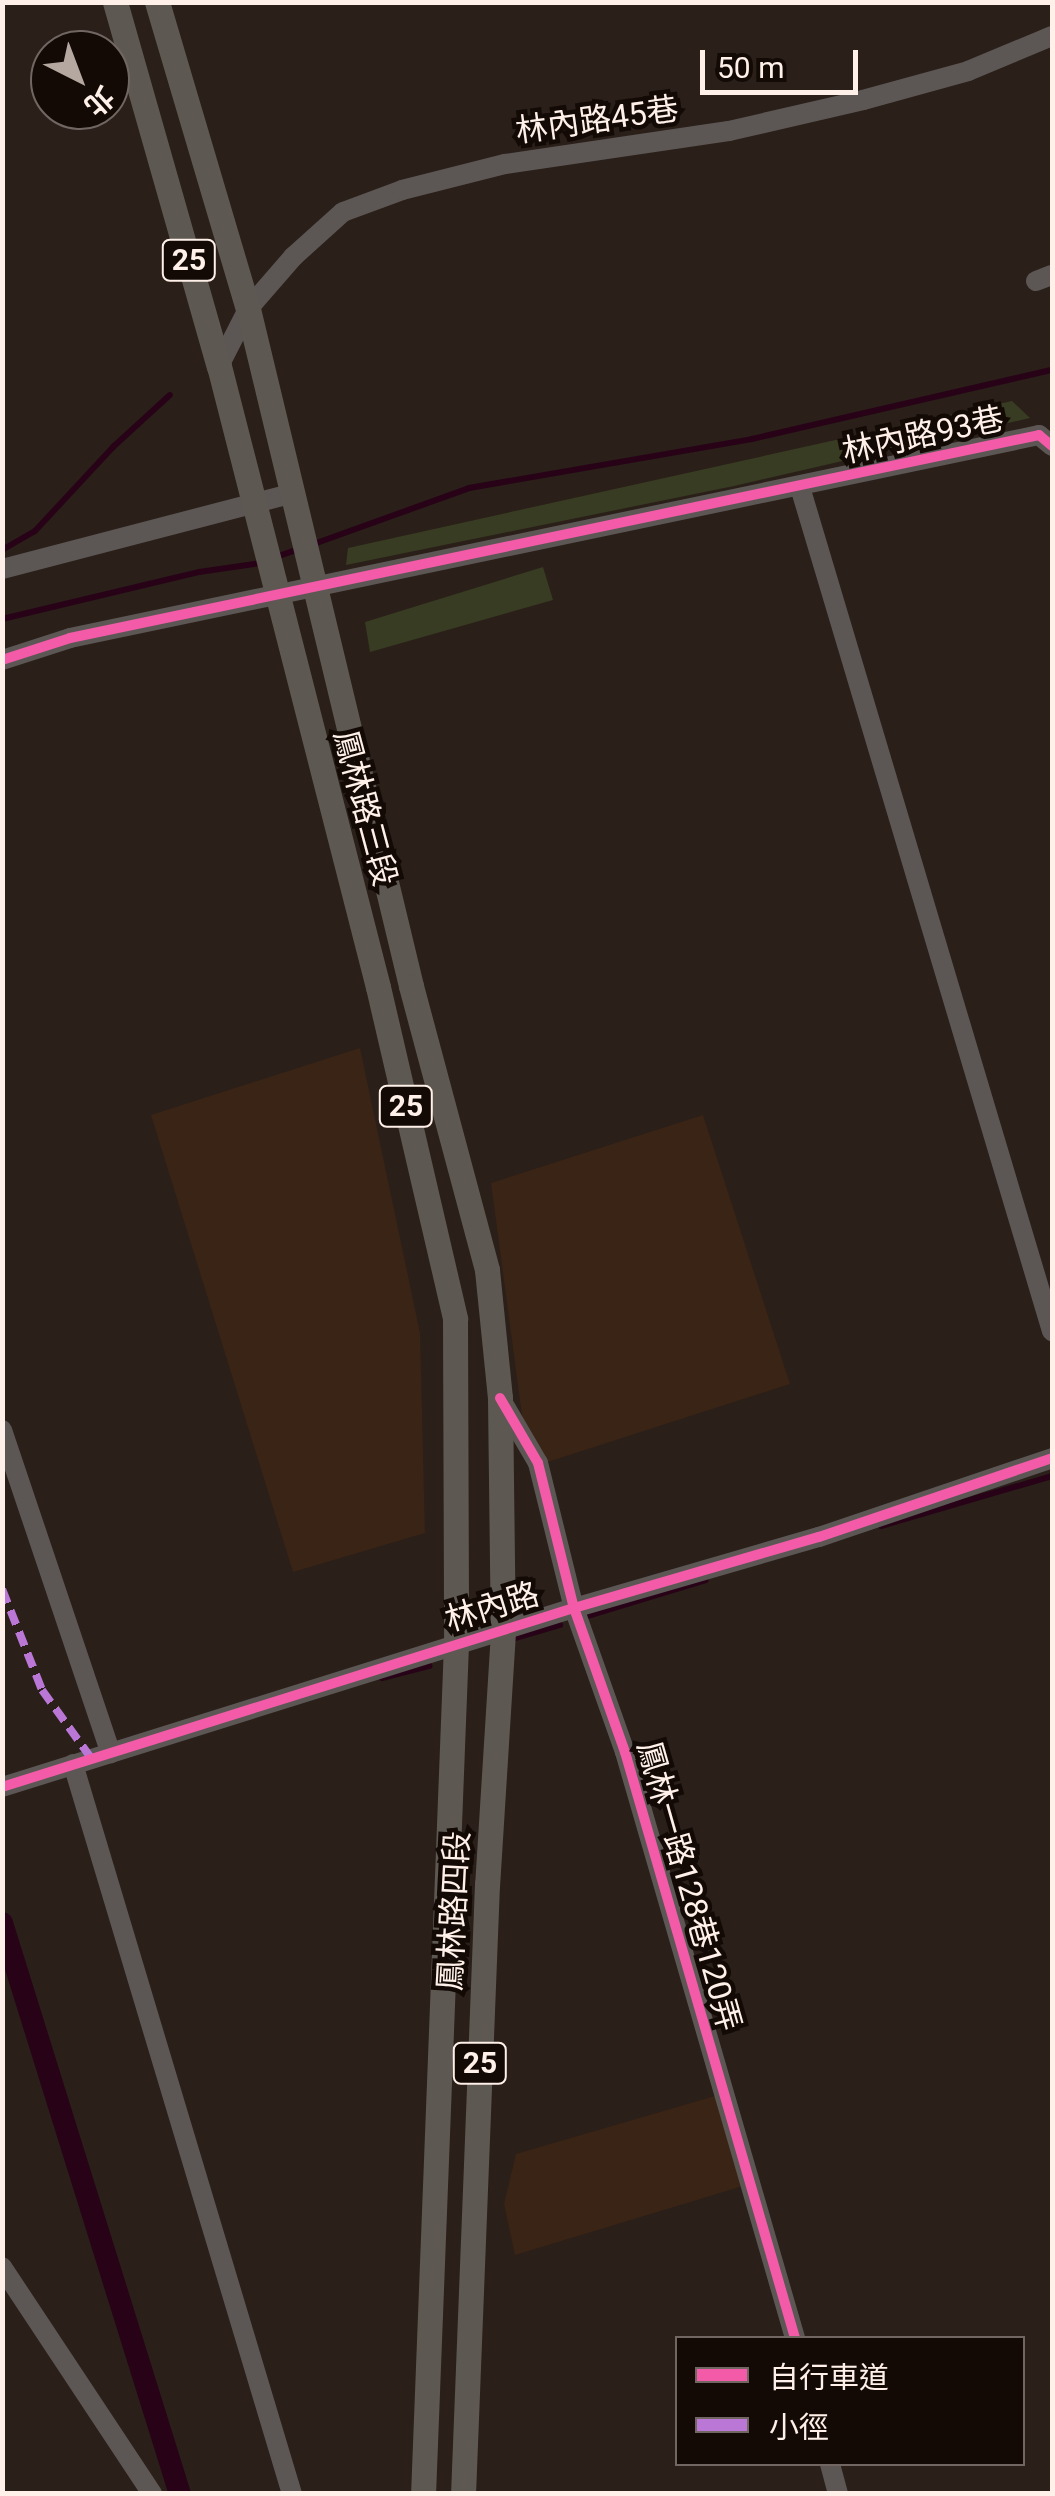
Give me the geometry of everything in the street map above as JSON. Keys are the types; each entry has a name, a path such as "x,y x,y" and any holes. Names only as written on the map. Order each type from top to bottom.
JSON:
{"main road":[{"name":"鳳林路三段","path":"115,2 219,366 378,986 455,1319 456,1644"},
{"name":"鳳林路三段","path":"158,2 248,309 317,581 411,986 486,1270 500,1398 502,1632"},
{"name":"鳳林路四段","path":"464,2494 487,1884 502,1632"},
{"name":"鳳林路四段","path":"422,2494 456,1644"}],"street":[{"name":"林內路45巷","path":"219,366 248,309 294,257 343,212 402,190 505,164 729,131 864,100 968,71 1052,36"},
{"name":"林內路93巷","path":"800,487 1040,436 1052,446"},
{"path":"2,660 70,638 274,587 800,487 1052,1331"},
{"path":"2,569 296,503"},
{"name":"鳳林一路128巷120弄","path":"500,1398 538,1463 574,1608 625,1752 794,2336"},
{"path":"2,1430 111,1753"},
{"name":"林內路","path":"4,1786 456,1644 819,1537 1052,1458"},
{"path":"73,1764 292,2494"},
{"path":"2,2267 152,2494"},
{"path":"831,2466 838,2494"}],"shaded area":[{"path":"360,1048 420,1333 425,1533 293,1572 151,1115"},
{"path":"703,1115 790,1384 529,1468 491,1183"},
{"path":"715,2096 743,2186 515,2255 504,2204 516,2154"}],"green space":[{"path":"1012,401 1030,418 734,486 346,565 348,548"},
{"path":"543,567 553,600 370,652 365,622"}],"waterway":[{"path":"311,545 469,488 752,439 1052,370"},
{"path":"2,550 35,531 113,447 170,395"},
{"path":"273,558 299,549"},
{"path":"2,619 199,572 261,563"},
{"path":"881,1526 1052,1476"},
{"path":"588,1616 706,1580"},
{"path":"515,1638 560,1625"},
{"path":"382,1678 429,1666"},
{"path":"2,1923 180,2494"}],"marked path":[{"path":"2,1589 42,1690 91,1758"}],"cycle path":[{"path":"2,660 70,638 1039,435 1052,446"},
{"path":"500,1398 538,1463 574,1608 625,1752 794,2336"},
{"path":"2,1787 574,1608 819,1537 1052,1458"}]}
